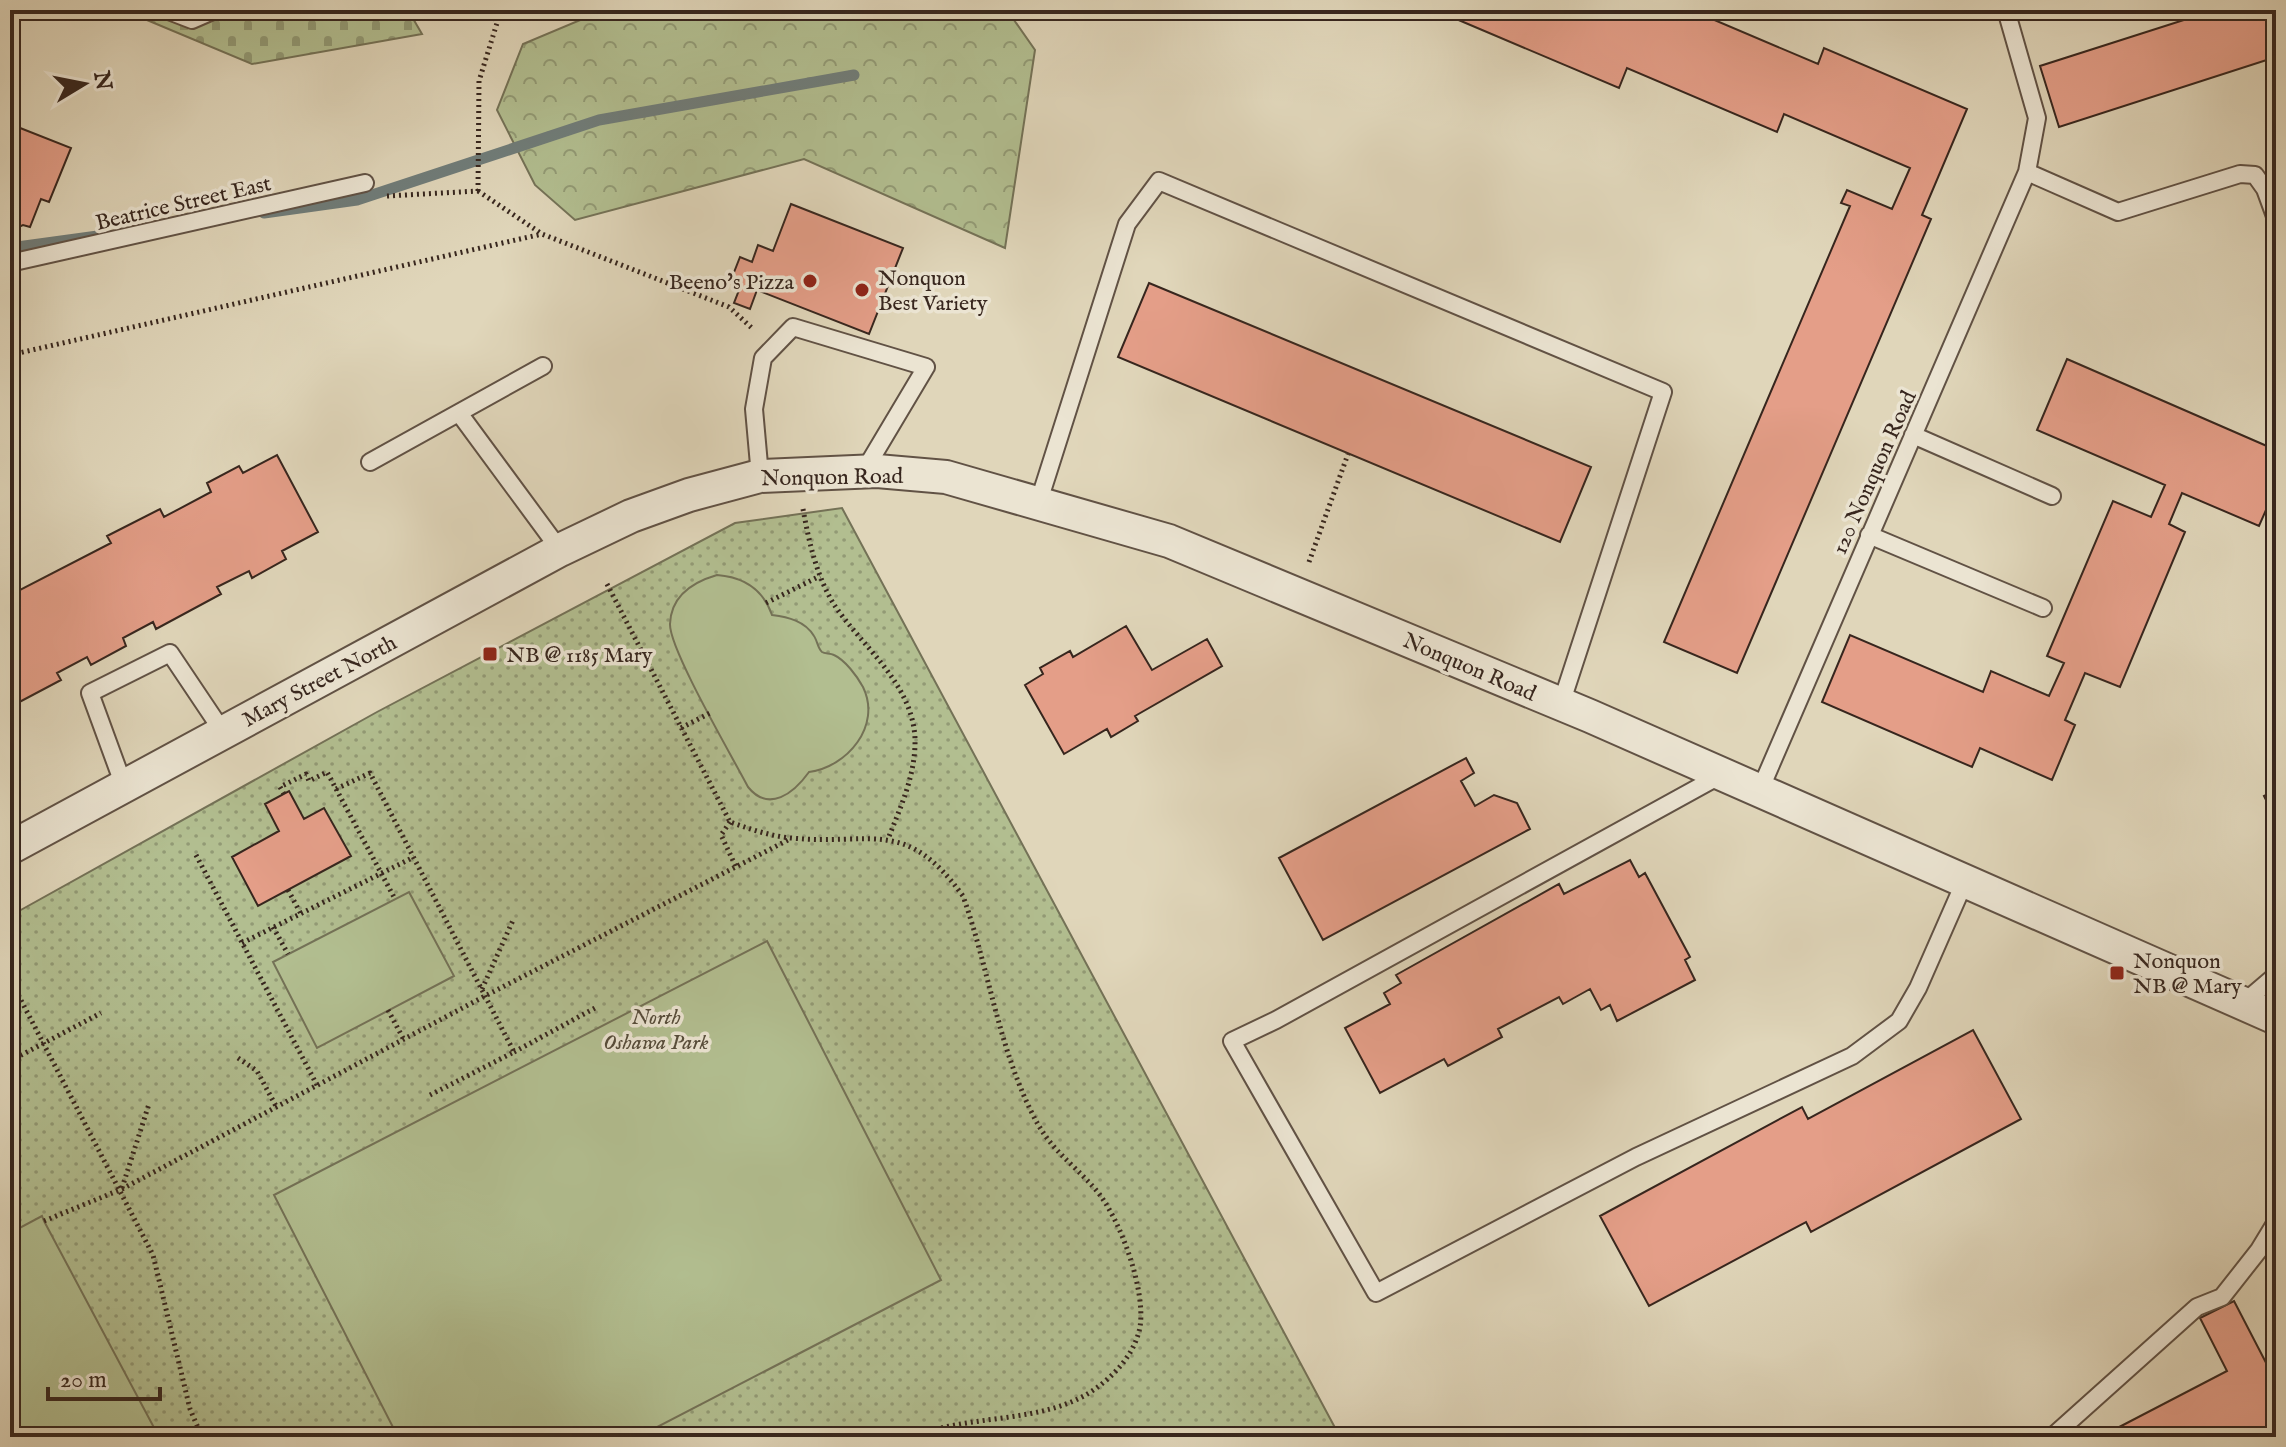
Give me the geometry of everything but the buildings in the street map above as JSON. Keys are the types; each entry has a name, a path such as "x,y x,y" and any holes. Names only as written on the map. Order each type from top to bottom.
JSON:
{"street":[{"name":"Nonquon Road","path":"631,516 689,495 760,476 864,471 946,477 1169,541 1561,704 2276,1018"},
{"name":"Mary Street North","path":"10,848 560,550 631,516"}],"lane":[{"path":"166,10 192,20 215,10"},
{"name":"120 Nonquon Road","path":"1760,790 2027,172 2037,118 2006,10"},
{"path":"2027,172 2118,212 2240,174 2255,175 2265,189 2276,219"},
{"path":"1038,504 1127,224 1159,181 1663,392 1561,704"},
{"name":"Beatrice Street East","path":"10,263 365,183"},
{"path":"760,476 754,409 763,358 793,327 926,367 864,471"},
{"path":"370,462 543,366"},
{"path":"459,413 560,550"},
{"path":"1913,435 2052,496"},
{"path":"1869,535 2043,608"},
{"path":"124,786 90,693 170,653 223,732"},
{"path":"1721,775 1290,1013 1232,1041 1376,1293 1636,1157 1852,1056 1899,1021 1965,881"},
{"path":"2242,1004 2276,975"},
{"path":"2052,1437 2197,1307 2222,1297 2276,1222"}],"path":[{"path":"478,191 479,81 497,23 490,10"},
{"path":"365,183 387,196 478,191 542,234 729,307 753,325 763,358"},
{"path":"10,355 542,234"},
{"path":"1298,594 1348,454"},
{"path":"803,509 820,576 834,603 893,678 909,710 915,736 913,768 888,839"},
{"path":"766,603 820,576"},
{"path":"607,584 730,822 792,838 888,839 922,851 944,869 963,896 1029,1108 1050,1146 1097,1191 1116,1222 1130,1260 1140,1327 1125,1363 1093,1391 1054,1407 913,1437"},
{"path":"681,728 710,713"},
{"path":"284,794 280,787 306,774 309,781 327,772 395,899"},
{"path":"336,789 370,773 514,1052"},
{"path":"730,822 721,835 736,867"},
{"path":"44,1221 122,1189 318,1087 483,993 792,838"},
{"path":"196,855 318,1087"},
{"path":"242,943 414,857"},
{"path":"288,890 301,914"},
{"path":"483,993 514,918"},
{"path":"273,927 288,954"},
{"path":"10,979 122,1189 153,1255 190,1409 202,1437"},
{"path":"430,1095 595,1008"},
{"path":"388,1010 404,1040"},
{"path":"10,1061 101,1013"},
{"path":"238,1058 257,1071 277,1108"},
{"path":"122,1189 149,1104"}],"green space":[{"path":"123,10 408,10 422,34 252,64"},
{"path":"604,10 1007,10 1035,50 1005,248 804,159 575,220 535,185 497,110 523,44"},
{"name":"North Oshawa Park","path":"842,508 1340,1437 10,1437 10,916 377,712 735,523"},
{"path":"717,575 735,578 751,586 763,598 772,615 806,627 822,652 838,657 850,669 863,687 868,702 864,730 848,753 823,769 809,772 796,787 781,797 764,799 748,787 690,679 672,637 671,614 679,598 692,586"},
{"path":"409,892 454,976 317,1048 273,962"},
{"path":"767,941 941,1280 638,1437 398,1437 274,1195"},
{"path":"42,1216 159,1437 10,1437 10,1233"}],"waterway":[{"path":"264,213 357,200 599,120 854,75"},
{"path":"10,248 105,235"}],"place":[{"name":"Beeno's Pizza","path":"810,281"},
{"name":"Nonquon Best Variety","path":"862,290"},
{"name":"NB @ 1185 Mary","path":"490,654"},
{"name":"Nonquon NB @ Mary","path":"2117,973"}]}
